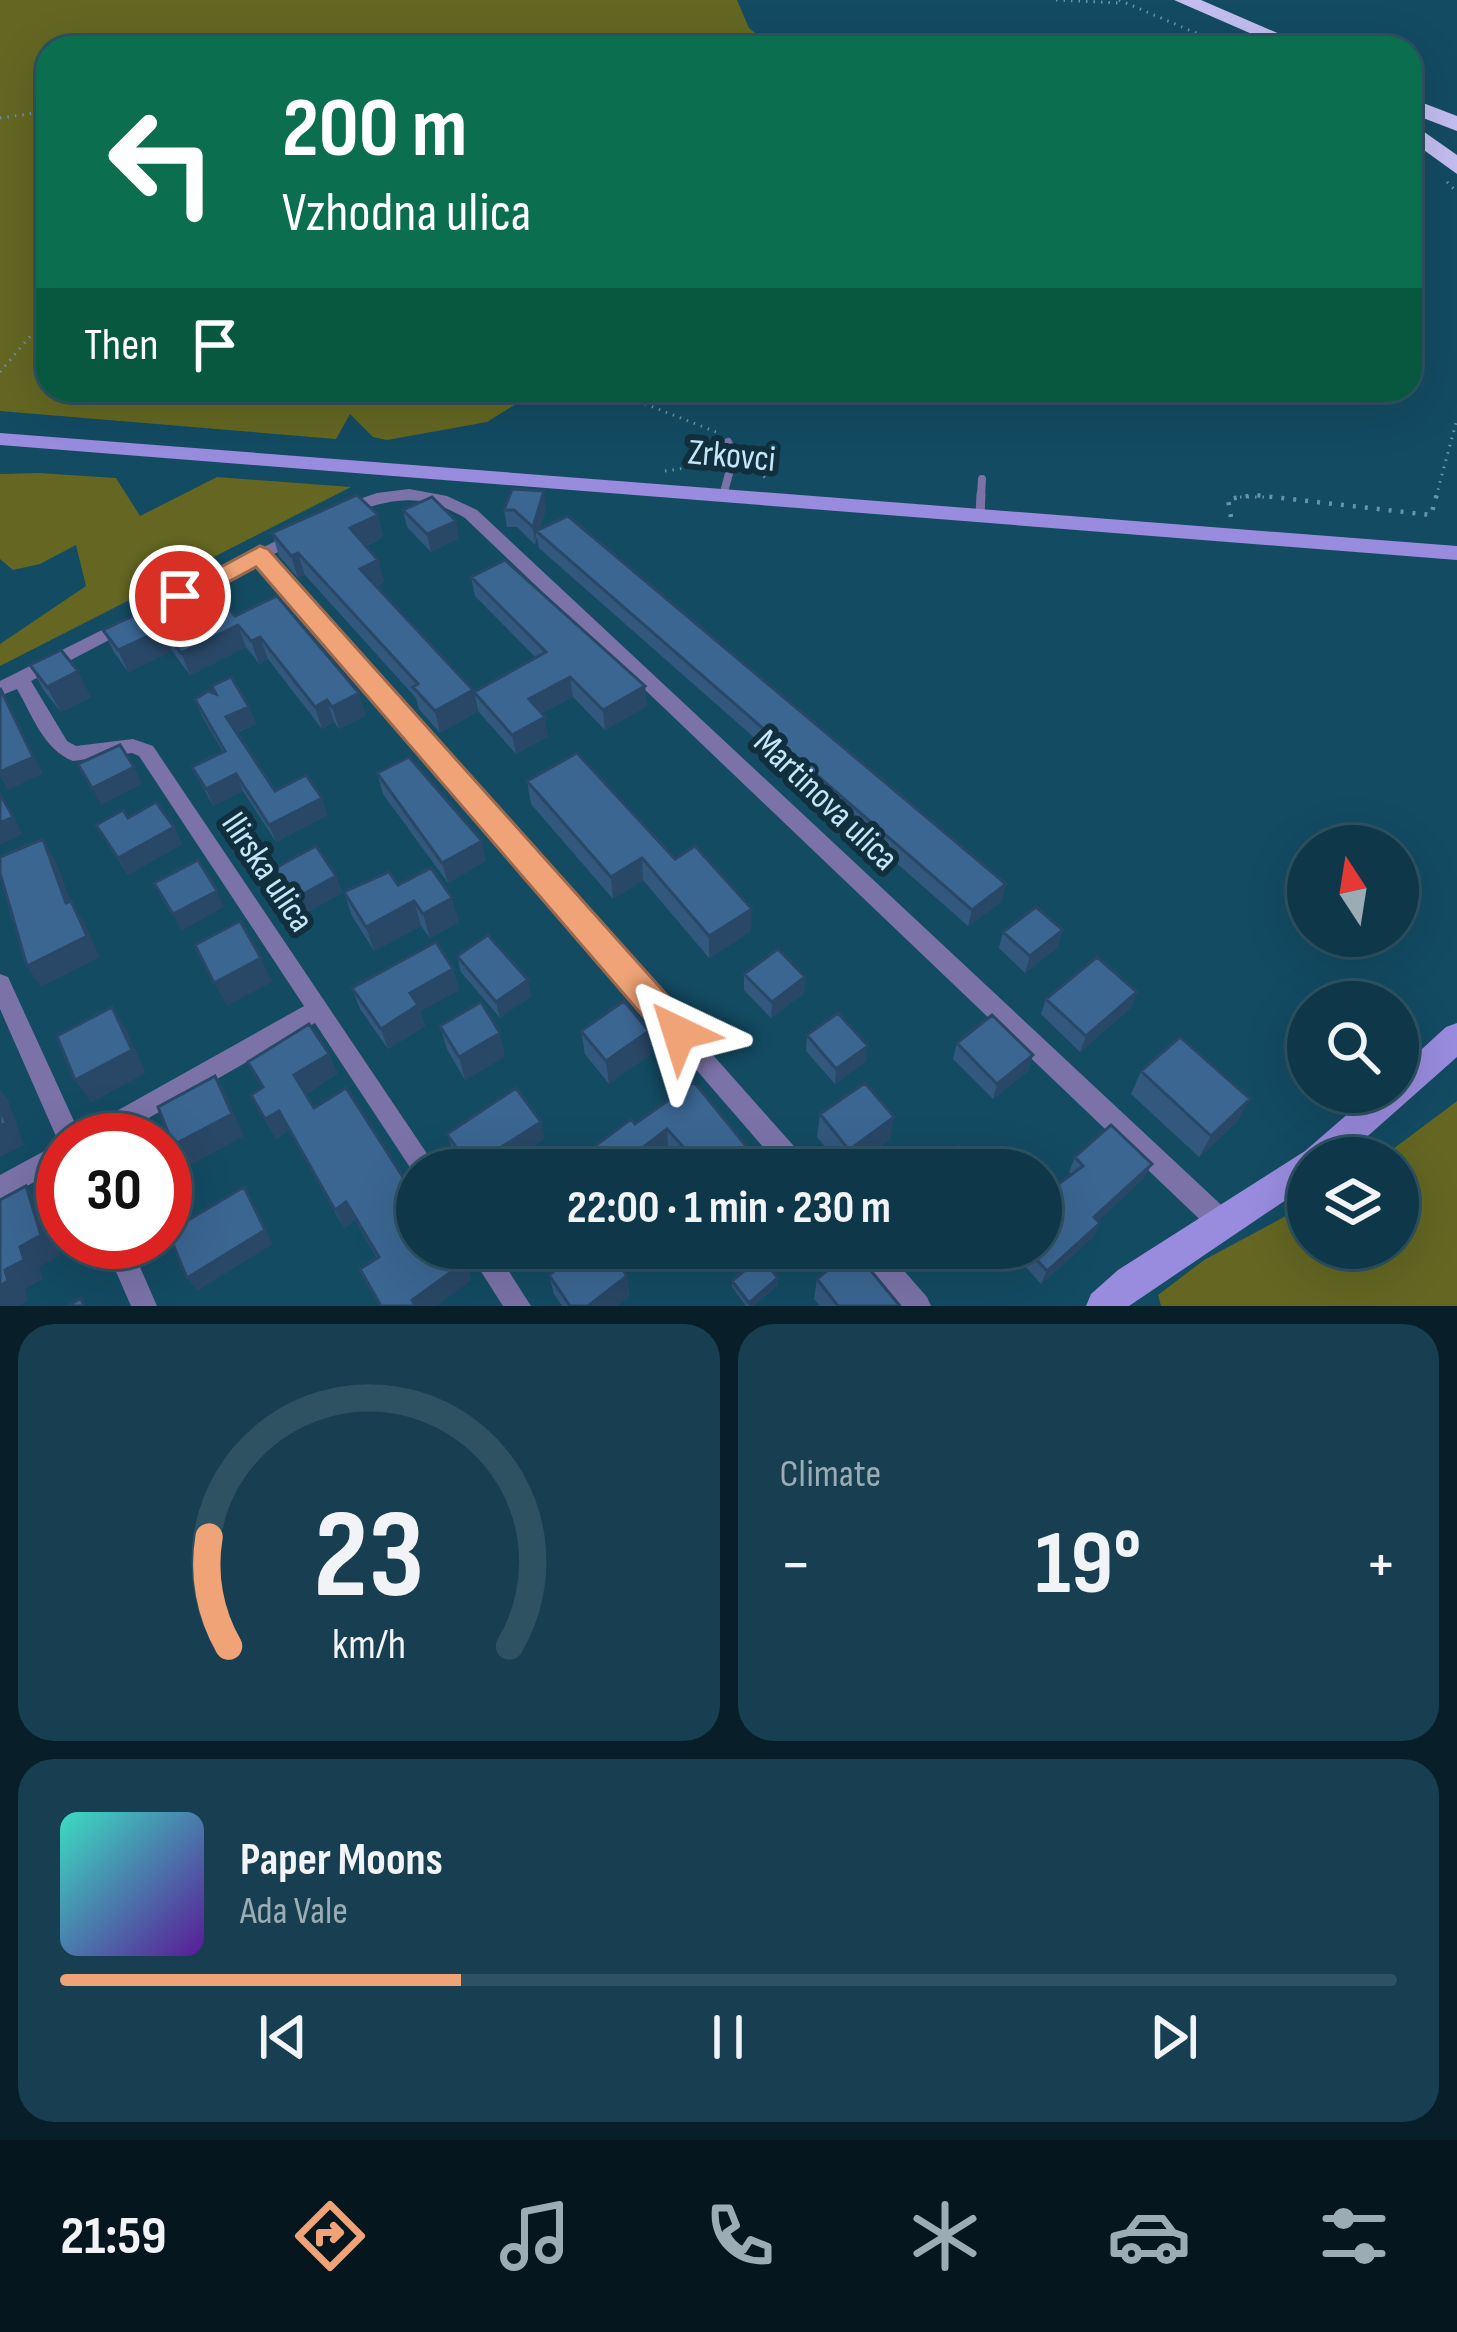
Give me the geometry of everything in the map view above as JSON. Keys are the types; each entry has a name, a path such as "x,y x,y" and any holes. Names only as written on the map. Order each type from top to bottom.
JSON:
{"highway":[{"path":"1162,0 1247,36"},
{"path":"1184,0 1272,36"},
{"path":"1214,22 1217,29 1232,36"},
{"path":"1422,97 1457,110"},
{"path":"1422,110 1457,124"},
{"path":"1422,138 1457,166"}],"street":[{"name":"Zrkovci","path":"0,439 724,492 1457,553"},
{"name":"Martinova ulica","path":"344,510 384,495 418,494 451,501 486,526 1222,1223"},
{"path":"10,684 316,525"},
{"path":"260,555 781,1149"},
{"name":"Ilirska ulica","path":"10,684 60,746 73,754 133,746 146,752 412,1149"},
{"path":"0,984 58,1113"},
{"path":"135,1113 319,1010"},
{"path":"1419,1073 1448,1046"},
{"path":"1343,1137 1373,1113"},
{"path":"0,1189 36,1169"},
{"path":"1102,1306 1287,1180"},
{"path":"128,1269 144,1306"},
{"path":"493,1269 518,1306"},
{"path":"886,1269 918,1306"}],"lane":[{"path":"724,492 734,455 728,442"},
{"path":"980,516 982,479"}],"path":[{"path":"1056,0 1126,3"},
{"path":"1119,0 1203,36"},
{"path":"0,118 36,113"},
{"path":"0,372 36,329"},
{"path":"641,402 715,431 728,442"},
{"path":"1235,535 1228,499 1237,495 1431,515 1457,418"}],"shaded area":[{"path":"0,0 737,0 749,28 758,36 36,36 36,402 520,402 487,422 387,440 373,437 350,414 336,439 0,411"},
{"path":"0,474 116,478 140,516 217,477 351,487 0,666 0,644 86,586 76,545 40,564 13,570 0,559"},
{"path":"1457,1101 1457,1306 1161,1306 1158,1295 1204,1260 1287,1215 1287,1269 1419,1269 1419,1137 1409,1137"}],"building":[{"path":"512,489 544,491 533,527 514,510 504,510"},
{"path":"357,495 378,515 350,528 378,560 360,569 473,690 435,711 413,687 418,684 298,553 291,556 272,533"},
{"path":"432,497 456,521 427,534 403,510"},
{"path":"568,516 1006,884 972,910 536,531"},
{"path":"505,560 645,686 603,710 570,677 529,699 545,717 512,735 474,692 546,652 471,577"},
{"path":"277,596 359,693 332,707 327,700 315,707 260,637 251,641 238,625 181,653 163,629 118,650 103,630 165,601 179,619 226,604 235,616"},
{"path":"61,650 78,671 47,687 30,665"},
{"path":"231,677 249,707 226,717 275,791 306,775 322,798 269,825 236,774 206,789 192,767 225,751 195,699 208,691 216,694 212,686"},
{"path":"0,688 33,757 0,772"},
{"path":"120,745 134,767 92,788 78,764"},
{"path":"577,753 675,859 695,846 752,909 709,936 642,858 611,877 527,781"},
{"path":"409,757 482,841 442,863 377,773"},
{"path":"0,794 13,817 0,823"},
{"path":"156,802 174,827 118,858 96,825 123,810 128,818"},
{"path":"43,839 66,903 71,901 87,936 27,966 0,873 0,857"},
{"path":"316,846 336,876 285,904 266,873"},
{"path":"198,860 217,891 173,914 154,883"},
{"path":"431,868 452,898 423,914 414,901 366,927 344,892 389,872 398,885"},
{"path":"1036,907 1063,930 1030,956 1003,932"},
{"path":"240,921 261,958 214,983 195,945"},
{"path":"488,935 528,980 496,1002 457,956"},
{"path":"436,942 453,969 410,993 418,1005 381,1029 352,988"},
{"path":"778,949 805,977 772,1002 744,974"},
{"path":"1097,957 1137,992 1086,1036 1046,999"},
{"path":"624,1001 649,1031 606,1061 581,1031"},
{"path":"481,1002 500,1033 459,1057 440,1026"},
{"path":"112,1007 132,1050 75,1080 57,1036"},
{"path":"838,1013 868,1046 836,1069 807,1035"},
{"path":"992,1015 1033,1055 997,1084 957,1043"},
{"path":"309,1024 329,1054 294,1075 314,1108 346,1088 396,1166 396,1269 455,1269 412,1300 416,1306 381,1306 360,1269 379,1257 346,1202 335,1210 279,1111 265,1119 251,1095 263,1087 248,1062"},
{"path":"1180,1037 1250,1099 1211,1136 1141,1071"},
{"path":"215,1076 232,1114 192,1135 192,1113 160,1113 158,1107"},
{"path":"694,1082 749,1149 685,1149 667,1129 641,1149 591,1149 631,1119 635,1124"},
{"path":"865,1083 894,1117 848,1149 820,1114"},
{"path":"516,1088 541,1122 498,1149 457,1149 447,1134"},
{"path":"1111,1125 1152,1164 1094,1217 1100,1223 1062,1257 1062,1182 1083,1166 1075,1157"},
{"path":"26,1186 36,1219 36,1238 20,1247 24,1260 5,1270 8,1281 0,1286 0,1200"},
{"path":"244,1187 265,1230 187,1278 183,1269 192,1269 192,1218"},
{"path":"557,1269 622,1269 627,1276 588,1306 570,1306 549,1275"},
{"path":"746,1269 771,1269 778,1278 749,1303 732,1281"},
{"path":"829,1269 869,1269 900,1306 838,1306 817,1279"}],"route":[{"path":"180,596 260,555 679,1033"}]}
